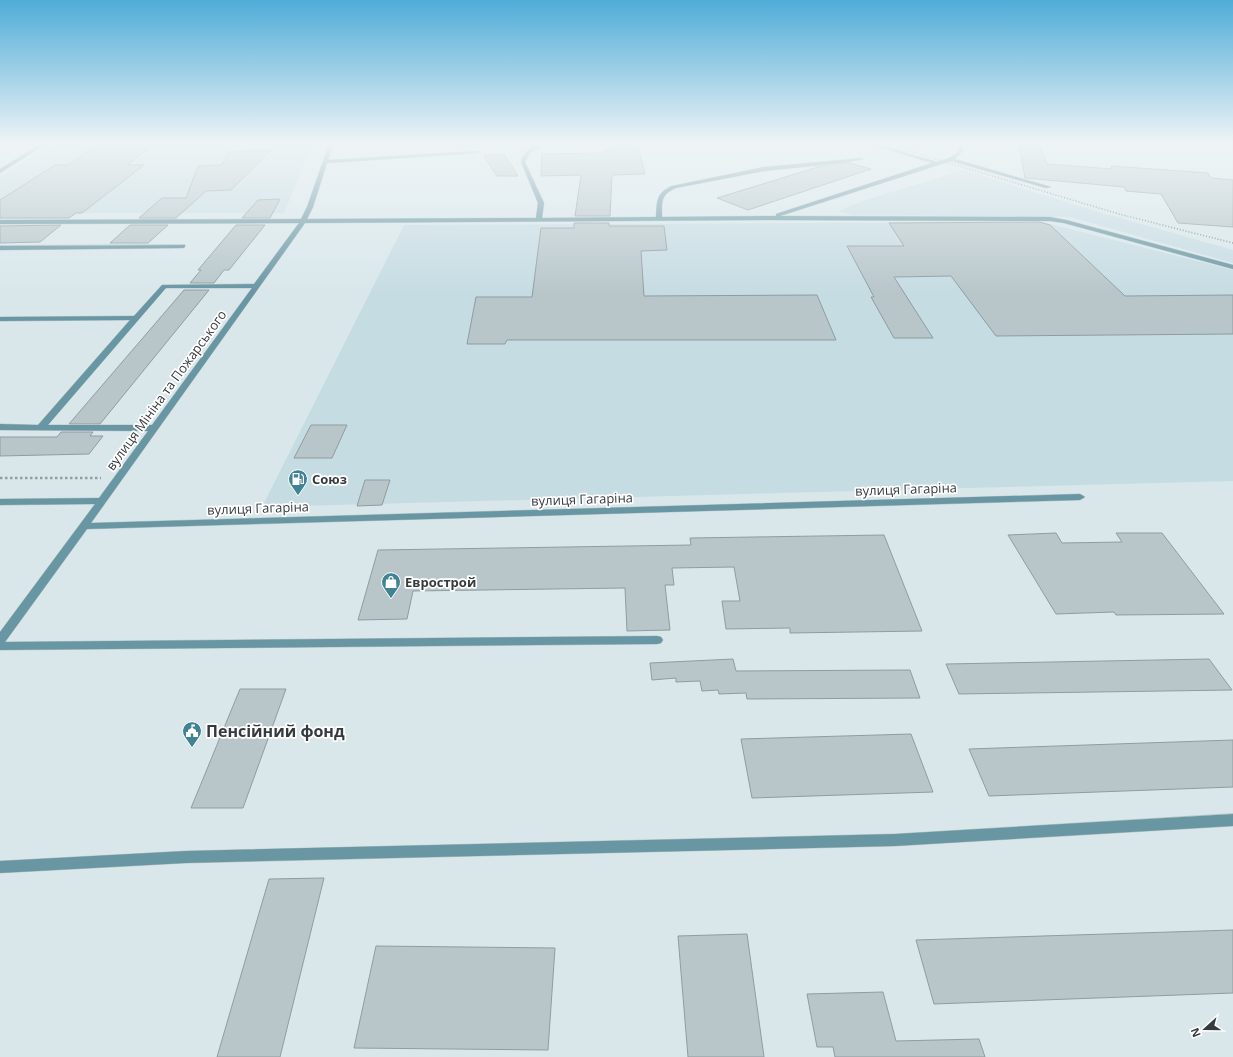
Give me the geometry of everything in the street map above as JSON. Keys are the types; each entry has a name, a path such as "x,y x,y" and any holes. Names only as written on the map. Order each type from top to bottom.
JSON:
{"street":[{"name":"вулиця Мініна та Пожарського","path":"0,640 119,478 303,221 315,193"},
{"path":"537,193 541,203 539,219"},
{"path":"659,218 660,196 662,193"},
{"path":"770,218 844,193"},
{"path":"0,222 659,218 1050,219 1064,221 1233,267"},
{"path":"0,248 183,246"},
{"path":"41,427 164,286 256,286"},
{"path":"0,319 136,318"},
{"path":"0,427 155,428"},
{"name":"вулиця Гагаріна","path":"84,526 1080,497"},
{"path":"0,502 102,501"},
{"path":"0,646 657,640"},
{"path":"0,867 186,857 895,840 1233,820"}],"path":[{"path":"0,478 119,478"}],"shaded area":[{"path":"0,193 292,193 284,213 0,213"},
{"path":"888,193 1038,193 1233,250 1233,263 1070,217 852,215 838,211"},
{"path":"1042,222 1233,270 1233,481 262,507 404,225"}],"building":[{"path":"10,193 107,193 82,213 76,213 69,218 0,218 0,200"},
{"path":"188,193 203,193 176,218 139,218 162,198 186,198"},
{"path":"578,193 611,193 610,216 575,216"},
{"path":"732,193 798,193 748,210 717,198"},
{"path":"1153,193 1233,193 1233,227 1178,223 1161,194"},
{"path":"280,199 270,218 242,218 258,200"},
{"path":"1039,222 1050,225 1125,296 1233,295 1233,334 996,336 951,276 894,277 933,338 894,338 871,297 874,297 847,246 904,246 889,223"},
{"path":"574,223 609,223 609,226 664,226 667,250 641,251 644,296 817,295 836,340 507,340 505,344 467,344 476,297 532,297 541,228 574,228"},
{"path":"61,225 40,242 0,243 0,226"},
{"path":"130,225 168,225 148,243 110,243"},
{"path":"236,225 265,225 229,270 224,270 214,283 190,283 201,270 198,270"},
{"path":"184,290 209,290 100,424 69,424"},
{"path":"311,425 347,425 332,458 294,458"},
{"path":"61,432 93,432 90,436 103,436 89,454 0,456 0,437 57,437"},
{"path":"365,480 390,480 382,505 357,506"},
{"path":"1056,533 1062,543 1122,542 1116,533 1162,533 1224,614 1116,615 1114,612 1056,614 1008,535"},
{"path":"884,535 922,631 790,633 790,628 726,629 722,601 740,601 734,567 672,568 674,585 665,585 670,630 627,631 625,588 413,591 407,619 358,620 378,550 691,545 690,538"},
{"path":"733,659 736,671 910,670 920,698 747,699 746,693 719,694 718,690 702,691 700,681 676,682 676,678 652,680 650,663"},
{"path":"1209,659 1232,690 959,694 946,664"},
{"path":"240,689 286,689 243,808 191,808"},
{"path":"911,734 933,792 752,798 741,739"},
{"path":"1233,740 1233,787 989,796 969,749"},
{"path":"324,878 280,1057 217,1057 269,879"},
{"path":"1233,930 1233,993 934,1004 916,940"},
{"path":"747,934 764,1057 688,1057 678,936"},
{"path":"376,946 555,948 548,1050 354,1048"},
{"path":"883,992 896,1041 979,1039 985,1057 835,1057 833,1047 817,1047 807,994"}],"railway":[{"path":"1050,193 1119,214 1233,243"}],"place":[{"name":"Союз","path":"298,496"},
{"name":"Еврострой","path":"391,599"},
{"name":"Пенсійний фонд","path":"192,748"}]}
